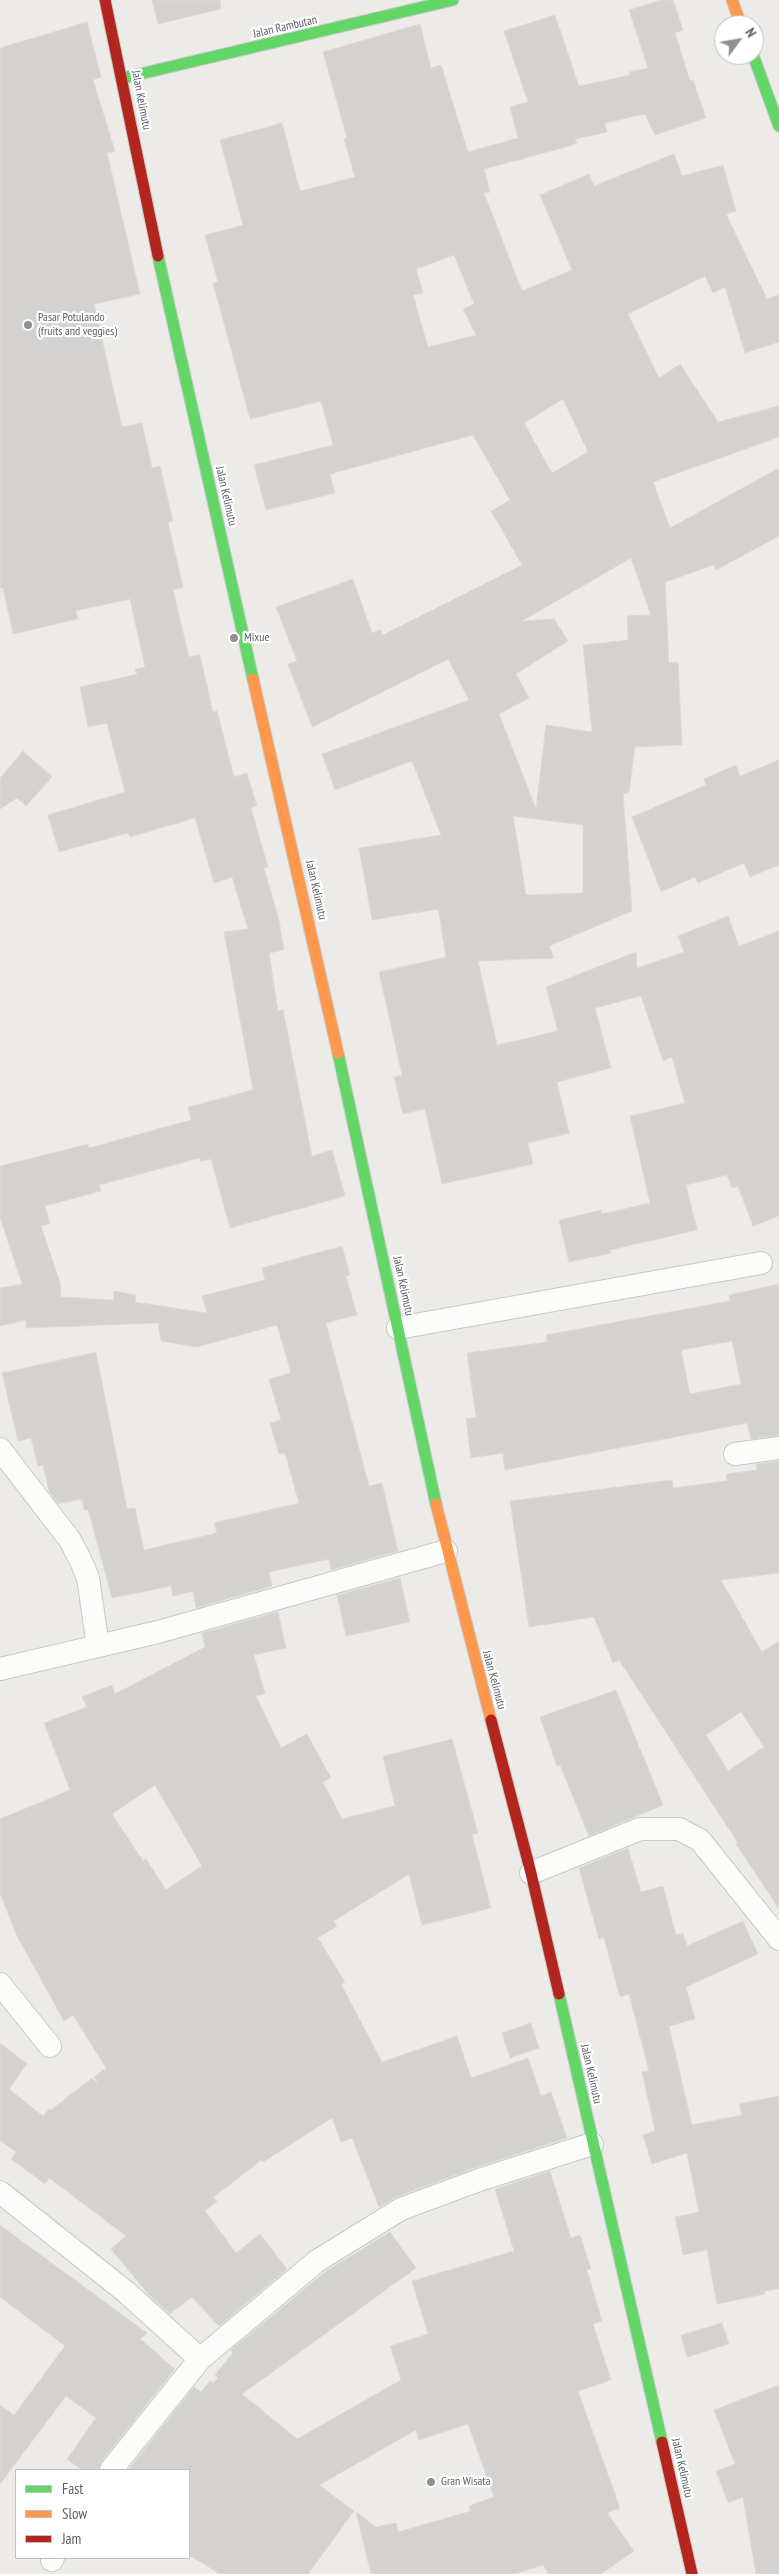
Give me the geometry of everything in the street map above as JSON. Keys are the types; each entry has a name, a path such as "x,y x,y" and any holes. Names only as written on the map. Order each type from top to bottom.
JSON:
{"street":[{"name":"Jalan Kelimutu","path":"105,0 123,78 168,306 317,955 446,1552 531,1873 692,2574"},
{"name":"Jalan Rambutan","path":"123,78 453,0"},
{"path":"732,0 737,15"},
{"path":"757,65 779,126"},
{"path":"398,1328 761,1263"},
{"path":"735,1454 779,1448"},
{"path":"0,1449 70,1540 82,1561 88,1578 98,1646"},
{"path":"0,1669 158,1632 446,1552"},
{"path":"531,1873 640,1829 679,1829 700,1840 779,1939"},
{"path":"0,1984 50,2046"},
{"path":"112,2469 200,2359 317,2261 401,2209 482,2179 592,2144"},
{"path":"0,2192 126,2292 200,2359"}],"building":[{"path":"152,0 220,0 221,9 158,24"},
{"path":"661,0 673,0 683,30 675,33 690,81 693,80 706,118 655,135 645,114 605,123 607,132 575,139 577,144 484,169 490,192 484,193 522,291 572,270 540,195 589,174 594,186 674,154 682,176 723,165 736,211 726,214 767,299 779,295 779,342 745,353 725,287 713,293 705,276 628,314 659,378 680,364 718,422 779,406 779,437 653,482 670,528 779,468 779,536 716,570 714,565 665,582 669,663 678,662 682,745 635,747 629,792 623,794 632,911 549,946 554,958 478,961 497,1045 558,1031 546,987 636,952 637,968 684,952 678,936 728,916 739,946 779,931 779,1216 753,1226 738,1186 732,1188 727,1175 686,1185 697,1230 610,1250 611,1253 569,1262 559,1220 601,1210 602,1214 650,1203 630,1116 685,1103 672,1057 663,1061 641,996 595,1008 611,1068 557,1082 569,1133 528,1143 533,1164 442,1184 425,1109 403,1114 394,1077 402,1075 379,972 446,957 438,909 372,920 359,848 441,835 412,761 335,790 322,754 469,700 448,659 312,727 288,664 297,661 276,607 353,579 372,633 381,630 383,635 522,565 491,511 510,500 473,435 330,474 335,493 266,510 254,465 333,445 321,401 250,419 213,283 218,282 205,235 243,225 220,140 282,123 300,191 355,177 344,139 347,138 323,52 420,24 431,68 441,65 468,152 518,138 510,107 528,102 504,31 555,15 579,86 630,75 629,72 648,68 629,10","holes":["454,255 474,304 463,309 476,335 428,347 413,295 423,293 416,269","563,399 588,452 552,473 524,423","631,558 651,615 627,616 628,640 583,645 592,732 546,725 536,809 499,714 529,698 516,674 568,641 554,619 522,621","513,816 583,825 583,893 526,895"]},
{"path":"87,22 101,77 93,80 115,151 107,153 140,294 94,304 122,427 142,423 152,468 160,466 173,521 168,522 183,587 173,590 189,657 200,655 213,712 217,711 234,777 247,773 257,806 251,808 268,867 264,868 279,920 284,950 269,953 278,1011 283,1010 312,1156 332,1150 345,1196 230,1228 211,1159 201,1161 200,1158 99,1185 101,1191 45,1206 50,1223 41,1226 60,1283 61,1297 113,1300 114,1291 136,1295 135,1302 207,1313 202,1296 265,1280 262,1268 342,1246 350,1275 346,1276 357,1315 326,1323 369,1486 382,1483 398,1551 331,1570 329,1559 269,1572 272,1586 196,1608 193,1591 173,1596 171,1586 112,1598 88,1509 84,1510 82,1499 58,1504 49,1491 43,1465 38,1466 31,1438 18,1441 2,1373 96,1352 127,1509 135,1508 144,1550 217,1533 214,1523 299,1503 285,1453 279,1454 270,1423 281,1420 269,1379 291,1373 277,1325 197,1347 161,1341 158,1323 26,1328 26,1320 0,1326 0,1288 22,1284 0,1217 0,1166 88,1144 89,1148 191,1120 188,1107 253,1090 224,932 248,929 232,877 214,883 195,818 130,837 128,833 59,852 48,815 125,792 107,723 88,727 80,687 137,674 135,669 145,667 130,599 76,611 78,619 13,634 3,588 0,588 0,48"},
{"path":"23,751 52,777 26,806 17,798 0,809 0,778"},
{"path":"779,760 779,865 750,877 744,863 698,883 695,877 661,892 632,817 706,785 704,779 736,765 740,776"},
{"path":"779,1284 779,1435 751,1439 747,1423 505,1470 503,1453 471,1458 466,1419 476,1417 467,1353 547,1342 546,1335 730,1301 729,1295","holes":["732,1341 741,1384 690,1394 681,1350"]},
{"path":"779,1461 779,1573 721,1580 762,1652 779,1641 779,1909 619,1660 613,1663 594,1617 529,1627 510,1501 672,1480 673,1488 727,1481 726,1474 757,1470 756,1464","holes":["741,1712 764,1747 728,1771 706,1735"]},
{"path":"400,1578 410,1622 346,1636 337,1595"},
{"path":"278,1612 286,1648 254,1655 265,1694 256,1696 281,1748 307,1734 331,1778 323,1782 342,1819 395,1806 383,1756 452,1739 478,1833 472,1835 491,1908 422,1925 409,1874 334,1921 337,1926 318,1938 345,1982 341,1984 382,2062 457,2036 471,2078 528,2058 541,2096 551,2092 567,2138 477,2167 396,2197 379,2207 352,2138 341,2142 332,2118 263,2162 261,2160 214,2197 217,2201 205,2211 236,2253 260,2234 287,2269 219,2326 192,2297 170,2314 149,2295 111,2249 126,2236 49,2178 45,2184 11,2159 16,2152 0,2140 0,2043 27,2064 9,2089 43,2116 49,2109 51,2110 92,2078 98,2084 94,2077 106,2068 73,2015 64,2021 16,1934 0,1893 0,1819 70,1790 44,1723 87,1707 82,1697 112,1685 115,1694 205,1647 202,1633","holes":["155,1785 202,1866 166,1890 146,1859 143,1861 112,1814"]},
{"path":"616,1690 663,1805 589,1836 560,1765 557,1766 540,1717"},
{"path":"628,1848 641,1892 663,1886 676,1935 683,1933 687,1946 743,1921 758,1954 686,1987 695,2019 669,2026 692,2125 742,2115 739,2104 779,2096 779,2289 764,2291 765,2294 717,2304 707,2250 683,2255 675,2217 699,2212 687,2153 652,2164 643,2135 655,2131 642,2072 649,2071 629,1994 620,1997 604,1938 599,1939 579,1868"},
{"path":"531,2023 539,2048 510,2058 502,2033"},
{"path":"550,2171 571,2238 580,2235 591,2269 587,2270 602,2321 593,2324 611,2380 578,2391 620,2508 607,2513 634,2551 601,2574 549,2574 543,2565 515,2574 371,2574 356,2512 376,2527 396,2523 398,2532 471,2511 469,2506 494,2497 468,2424 419,2440 416,2430 319,2485 354,2511 308,2574 220,2574 190,2556 190,2469 129,2469 194,2387 201,2392 210,2381 213,2383 218,2378 215,2375 233,2353 231,2350 325,2272 390,2232 416,2268 242,2394 297,2439 401,2380 390,2346 428,2334 412,2281 514,2251 495,2189"},
{"path":"0,2225 147,2333 140,2339 175,2369 101,2462 98,2469 81,2469 67,2459 96,2418 66,2396 0,2484 0,2405 14,2415 65,2346 0,2297"},
{"path":"722,2323 729,2344 687,2357 681,2335"},
{"path":"779,2385 779,2574 756,2574 743,2497 728,2503 716,2471 735,2464 714,2410"}],"traffic: fast":[{"path":"123,78 453,0"},
{"path":"757,65 779,126"},
{"path":"158,256 253,679"},
{"path":"338,1053 436,1504"},
{"path":"559,1994 662,2442"}],"traffic: slow":[{"path":"732,0 737,15"},
{"path":"253,679 338,1053"},
{"path":"436,1504 491,1720"}],"traffic: jam":[{"path":"105,0 158,256"},
{"path":"491,1720 531,1873 559,1994"},
{"path":"662,2442 692,2574"}],"place":[{"name":"Pasar Potulando (fruits and veggies)","path":"28,325"},
{"name":"Mixue","path":"234,638"},
{"name":"Gran Wisata","path":"431,2482"}]}
